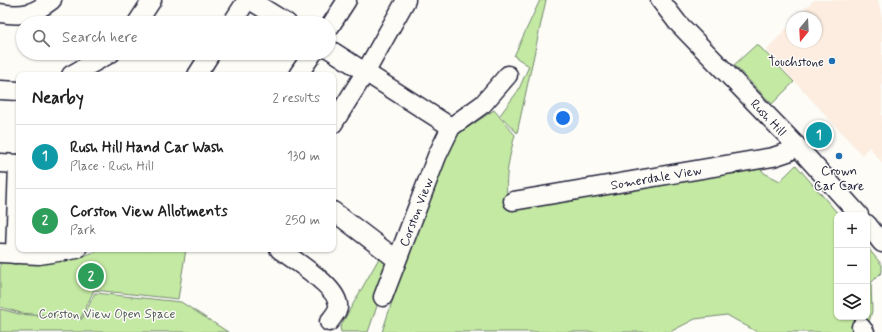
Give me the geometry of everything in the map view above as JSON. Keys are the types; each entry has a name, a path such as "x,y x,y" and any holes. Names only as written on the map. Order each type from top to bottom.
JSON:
{"street":[{"path":"0,13 22,15 38,11 52,0"},
{"path":"142,16 152,0"},
{"path":"237,16 247,0"},
{"path":"250,0 276,16"},
{"path":"336,17 347,0"},
{"path":"336,119 365,73 406,0"},
{"name":"Rush Hill","path":"660,0 677,22 796,145 856,212"},
{"name":"Rush Hill","path":"664,0 677,22"},
{"path":"336,54 451,127"},
{"path":"76,72 98,60"},
{"path":"199,72 207,60"},
{"path":"300,72 308,60"},
{"name":"Corston View","path":"383,297 396,259 437,156 451,127 483,104 508,75"},
{"path":"0,90 16,91"},
{"name":"Somerdale View","path":"513,201 773,157 788,152 796,145"},
{"path":"12,164 8,254 39,255 58,252"},
{"path":"336,213 396,259"},
{"path":"870,228 882,243"},
{"path":"283,252 328,286 336,298 338,308 329,322"}],"shaded area":[{"path":"814,0 878,0 882,17 882,163 869,147 862,155 766,50 786,29 786,48 822,48 822,12 802,12"}],"green space":[{"path":"540,0 546,0 517,133 500,115 518,91 529,66 514,56"},
{"path":"757,44 794,82 772,104 734,65"},
{"path":"494,110 515,135 507,180 507,198 509,207 761,169 764,173 780,181 796,165 836,212 834,212 834,320 870,320 869,322 849,332 757,332 727,315 695,319 670,332 382,332 396,290 399,273 403,272 410,253 415,230 422,222 455,136"},
{"path":"870,251 882,265 882,272 871,283 872,311 870,318"},
{"path":"94,252 186,252 178,299 94,290 81,318 21,313 0,307 0,261 83,256"},
{"path":"382,253 392,263 368,332 341,332 340,327"},
{"name":"Corston View Open Space","path":"95,293 181,302 228,332 0,332 0,309 19,314 82,319"}],"place":[{"name":"Touchstone","path":"832,61"},
{"name":"Rush Hill Hand Car Wash","path":"819,135"},
{"name":"Crown Car Care","path":"839,156"},
{"name":"Corston View Allotments","path":"91,276"}]}
